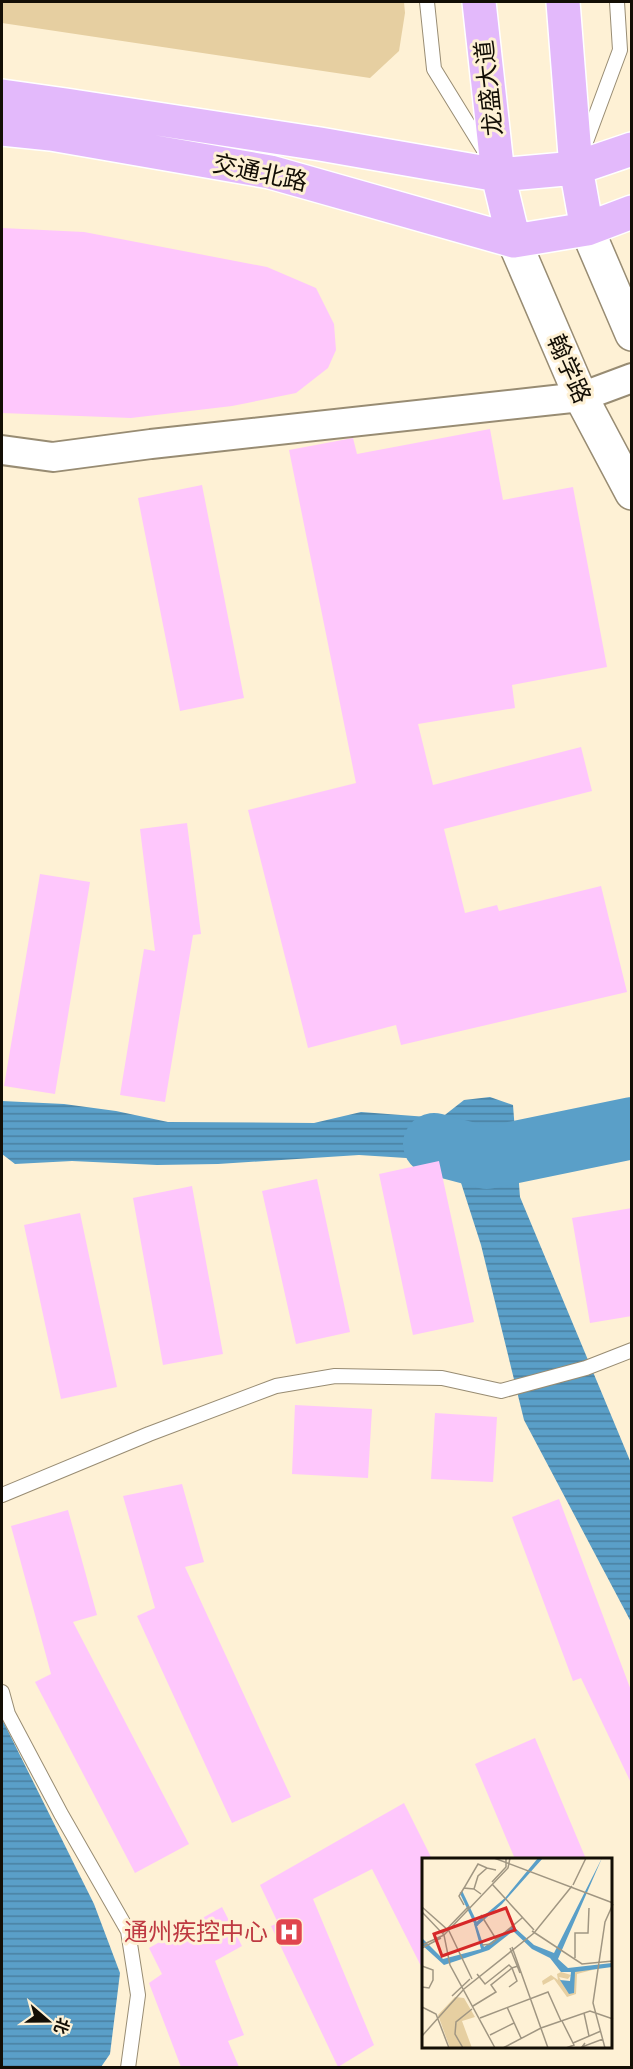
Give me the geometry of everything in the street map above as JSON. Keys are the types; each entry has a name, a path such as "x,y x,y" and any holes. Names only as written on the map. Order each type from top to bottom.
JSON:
{"main road":[{"name":"龙盛大道","path":"480,2 498,175"},
{"path":"563,2 576,168 587,229"},
{"name":"交通北路","path":"2,96 320,144 498,175 576,168 632,149"},
{"name":"交通北路","path":"2,129 51,134 270,172 514,241 587,229 632,212"},
{"path":"498,175 514,241"}],"street":[{"path":"587,229 632,334"},
{"name":"翰学路","path":"514,241 580,397 632,493"},
{"path":"2,450 53,457 580,397 632,378"}],"lane":[{"path":"427,2 434,69 498,175"},
{"path":"576,168 620,50 617,2"},
{"path":"2,1495 149,1434 276,1386 335,1376 418,1377 442,1378 501,1391 586,1368 632,1350"},
{"path":"2,1692 8,1714 61,1814 128,1931 138,1995 128,2067"}],"shaded area":[{"path":"2,2 404,2 405,13 399,51 370,78 2,23"}],"water":[{"path":"490,1097 513,1105 520,1197 631,1463 631,1622 524,1420 481,1245 454,1161 359,1155 218,1164 157,1165 72,1161 15,1164 2,1154 2,1101 64,1104 116,1111 168,1122 314,1123 361,1112 441,1118 464,1100"},
{"path":"2,1719 94,1904 120,1973 110,2054 101,2067 2,2067"}],"building":[{"path":"2,228 84,232 267,267 316,288 334,324 336,350 328,368 296,393 232,406 131,418 2,413"},
{"path":"490,429 503,500 573,487 607,667 512,685 515,708 418,724 433,785 581,747 592,791 444,829 465,913 497,905 499,911 601,886 627,992 401,1045 396,1025 308,1048 248,810 356,783 289,450 353,438 357,454"},
{"path":"202,485 244,698 180,711 138,498"},
{"path":"187,823 201,934 193,935 165,1102 120,1095 144,949 155,951 140,829"},
{"path":"40,874 90,882 55,1094 4,1086"},
{"path":"439,1161 474,1322 413,1335 379,1174"},
{"path":"317,1179 350,1332 296,1344 262,1191"},
{"path":"192,1186 223,1354 163,1365 133,1198"},
{"path":"632,1208 632,1316 590,1323 572,1218"},
{"path":"80,1213 117,1387 61,1399 24,1225"},
{"path":"295,1405 372,1409 368,1478 292,1474"},
{"path":"435,1413 497,1417 493,1482 431,1479"},
{"path":"182,1484 204,1562 185,1567 291,1797 232,1823 137,1616 155,1608 123,1496"},
{"path":"559,1499 632,1693 632,1785 581,1678 573,1681 512,1517"},
{"path":"68,1510 97,1615 73,1622 189,1844 135,1873 35,1682 51,1674 11,1526"},
{"path":"535,1738 586,1858 515,1858 475,1764"},
{"path":"404,1803 432,1858 422,1858 422,1968 372,1869 313,1899 374,2045 338,2067 271,1926 278,1923 260,1885"},
{"path":"222,1907 242,1946 215,1961 244,2035 228,2041 239,2067 181,2067 149,1983 162,1974 149,1948"}],"waterway":[{"path":"434,1144 487,1158 632,1128"}],"place":[{"name":"通州疾控中心","path":"289,1932"}]}
